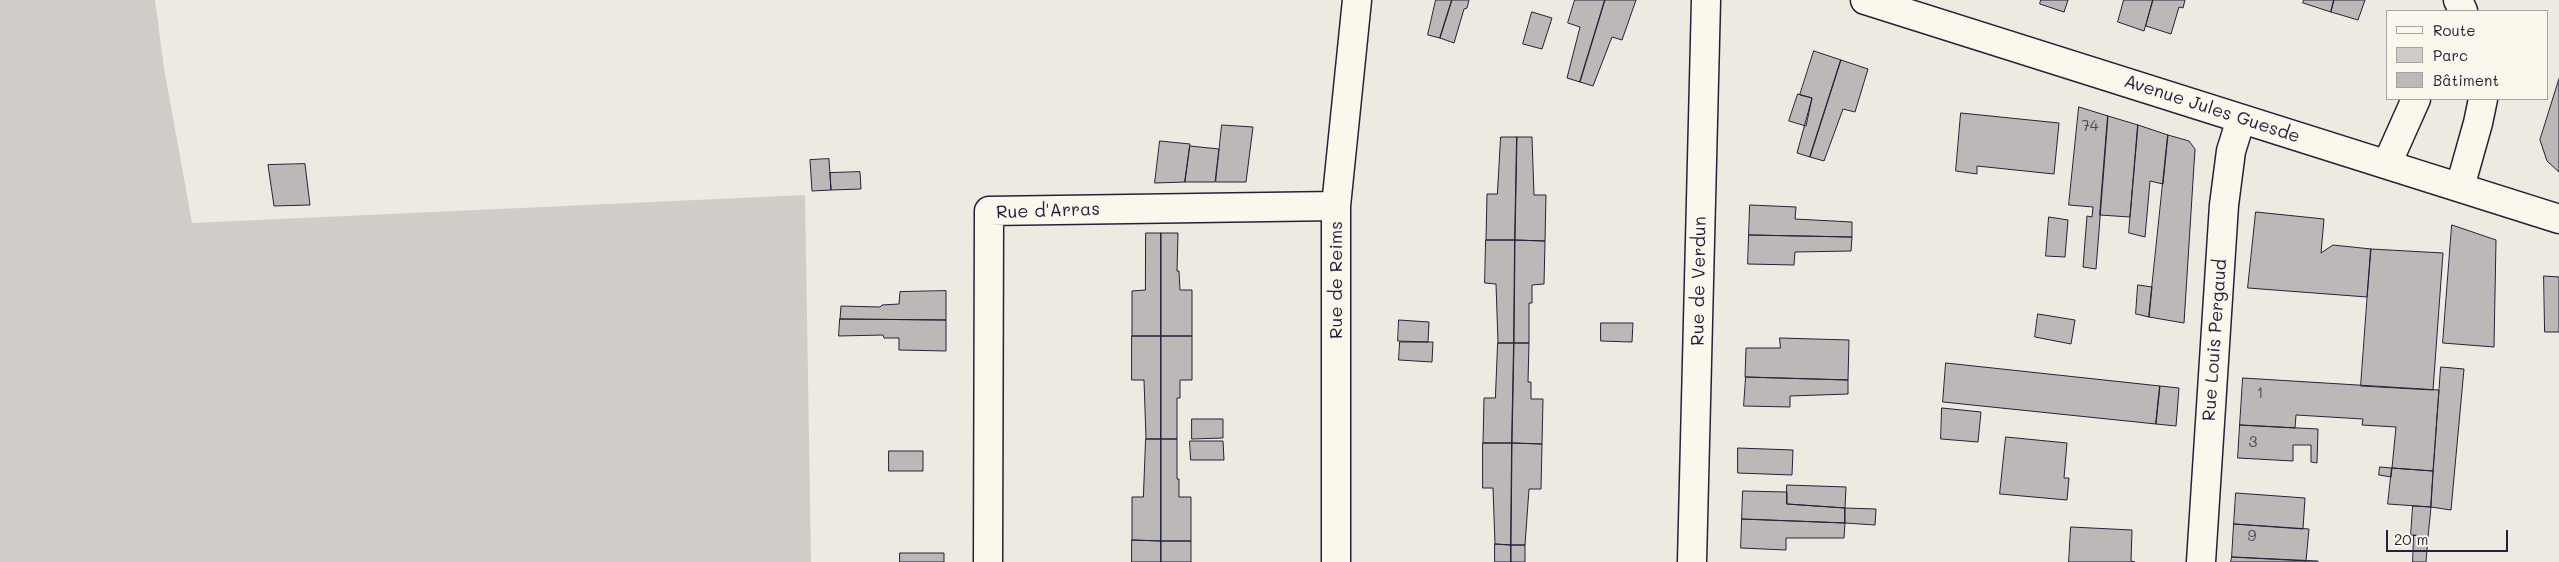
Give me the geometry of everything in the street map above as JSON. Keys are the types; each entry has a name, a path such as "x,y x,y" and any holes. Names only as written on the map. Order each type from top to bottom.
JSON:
{"street":[{"name":"Rue de Reims","path":"1336,562 1336,206 1357,0"},
{"name":"Rue de Verdun","path":"1692,562 1706,0"},
{"name":"Avenue Jules Guesde","path":"1865,0 2460,186 2559,219"},
{"path":"2388,164 2416,100"},
{"path":"2460,186 2483,100"},
{"name":"Rue Louis Pergaud","path":"2201,562 2224,205 2231,150 2241,119"},
{"name":"Rue d'Arras","path":"988,562 989,210 1336,206"}],"green space":[{"path":"0,0 155,0 164,68 192,223 805,195 811,562 0,562"}],"building":[{"path":"1436,0 1452,0 1440,38 1428,35"},
{"path":"1452,0 1469,0 1467,8 1464,9 1454,43 1440,38"},
{"path":"1575,0 1605,0 1580,82 1567,78 1580,27 1568,23"},
{"path":"1605,0 1636,0 1622,40 1612,37 1593,86 1580,82"},
{"path":"2041,0 2068,0 2064,12 2040,4"},
{"path":"2124,0 2153,0 2144,31 2118,22"},
{"path":"2153,0 2185,0 2183,8 2179,7 2171,34 2146,26"},
{"path":"2304,0 2334,0 2331,12 2303,3"},
{"path":"2334,0 2365,0 2358,20 2331,12"},
{"path":"1532,12 1552,18 1542,49 1523,44"},
{"path":"1814,51 1841,60 1810,157 1797,153 1812,98 1800,95"},
{"path":"1841,60 1868,69 1855,112 1843,109 1824,161 1810,157"},
{"path":"2559,79 2559,172 2547,161 2540,140"},
{"path":"1798,94 1812,98 1806,126 1789,121"},
{"path":"2079,107 2108,116 2096,269 2083,267 2087,216 2092,217 2093,207 2069,205"},
{"path":"1961,113 2059,123 2054,174 1977,166 1977,174 1956,171"},
{"path":"2108,116 2138,125 2130,217 2100,215"},
{"path":"1222,125 1253,127 1246,182 1216,182"},
{"path":"2138,125 2168,135 2163,184 2150,181 2145,237 2129,233"},
{"path":"2168,135 2189,141 2195,149 2184,323 2149,317"},
{"path":"1501,137 1517,137 1515,240 1486,240 1487,194 1497,194"},
{"path":"1517,137 1532,137 1534,195 1546,195 1545,241 1515,240"},
{"path":"1160,141 1190,144 1185,182 1155,183"},
{"path":"1190,146 1219,149 1215,182 1185,182"},
{"path":"829,159 831,190 812,191 810,160"},
{"path":"305,164 310,205 274,206 268,165"},
{"path":"860,172 861,189 831,190 830,173"},
{"path":"1750,205 1796,207 1795,219 1852,222 1852,237 1749,235"},
{"path":"2256,212 2324,219 2321,253 2333,245 2371,249 2367,297 2248,288"},
{"path":"2049,217 2068,220 2065,257 2046,256"},
{"path":"2452,225 2496,240 2494,347 2443,343"},
{"path":"1146,233 1161,233 1161,336 1132,336 1132,291 1145,290"},
{"path":"1161,233 1178,233 1177,271 1179,271 1180,290 1192,290 1192,336 1161,336"},
{"path":"1749,235 1852,237 1851,251 1795,252 1794,265 1748,264"},
{"path":"1486,240 1515,240 1514,343 1498,343 1496,284 1485,283"},
{"path":"1515,240 1545,241 1544,284 1532,285 1532,303 1529,303 1529,343 1514,343"},
{"path":"2371,249 2443,253 2433,390 2361,386"},
{"path":"2544,276 2559,277 2559,332 2545,332"},
{"path":"2138,285 2152,287 2149,317 2136,314"},
{"path":"946,291 946,320 840,319 841,306 880,307 882,305 899,304 900,292"},
{"path":"2038,314 2075,320 2071,344 2035,337"},
{"path":"840,319 946,320 946,351 899,350 899,338 884,338 883,335 839,336"},
{"path":"1399,320 1429,322 1428,342 1398,341"},
{"path":"1601,323 1633,323 1632,342 1601,341"},
{"path":"1132,336 1161,336 1161,439 1146,439 1144,380 1132,380"},
{"path":"1161,336 1192,336 1192,380 1180,380 1180,398 1177,398 1177,439 1161,439"},
{"path":"1780,338 1849,340 1848,380 1745,377 1746,348 1780,348"},
{"path":"1400,342 1433,342 1432,362 1399,360"},
{"path":"1498,343 1514,343 1512,443 1483,443 1484,398 1495,398"},
{"path":"1514,343 1529,343 1528,382 1531,382 1531,399 1543,399 1542,444 1512,443"},
{"path":"1946,363 2160,386 2156,424 1943,402"},
{"path":"2441,367 2464,369 2451,510 2431,507"},
{"path":"1746,377 1848,380 1848,394 1790,396 1790,407 1744,406"},
{"path":"2243,378 2439,390 2433,471 2392,468 2396,427 2362,425 2363,419 2296,415 2295,428 2240,425"},
{"path":"2160,386 2179,388 2176,426 2156,424"},
{"path":"1942,408 1981,412 1978,442 1941,439"},
{"path":"1192,419 1223,419 1223,438 1192,439"},
{"path":"2240,425 2318,429 2317,463 2311,462 2311,445 2293,445 2293,461 2238,458"},
{"path":"2006,437 2067,443 2064,478 2069,478 2067,500 2000,494"},
{"path":"1146,439 1161,439 1161,541 1132,540 1132,497 1143,497"},
{"path":"1161,439 1177,439 1179,497 1191,497 1191,541 1161,541"},
{"path":"1190,441 1223,441 1224,460 1191,460"},
{"path":"1483,443 1512,443 1511,545 1495,544 1493,488 1483,488"},
{"path":"1512,443 1542,444 1541,489 1529,489 1525,545 1511,545"},
{"path":"1738,448 1793,450 1792,475 1738,473"},
{"path":"889,451 923,451 923,471 889,471"},
{"path":"2380,467 2392,468 2391,477 2379,475"},
{"path":"2392,468 2433,471 2431,507 2388,504"},
{"path":"1787,485 1846,487 1845,508 1787,504"},
{"path":"1743,491 1787,492 1787,504 1845,508 1845,523 1742,519"},
{"path":"2236,493 2305,498 2303,529 2234,524"},
{"path":"2413,506 2431,507 2428,537 2411,535"},
{"path":"1845,508 1876,509 1875,525 1845,523"},
{"path":"1742,519 1845,523 1844,538 1786,538 1786,550 1741,548"},
{"path":"2234,524 2309,529 2306,561 2232,557"},
{"path":"2071,527 2132,530 2131,561 2135,562 2069,562"},
{"path":"2414,535 2428,537 2426,562 2413,562"},
{"path":"1132,540 1161,541 1161,562 1132,562"},
{"path":"1161,541 1191,541 1191,562 1161,562"},
{"path":"1495,544 1511,545 1511,562 1495,562"},
{"path":"1511,545 1525,545 1525,562 1511,562"},
{"path":"900,553 944,553 944,562 900,562"},
{"path":"2232,557 2318,561 2318,562 2231,562"}]}
